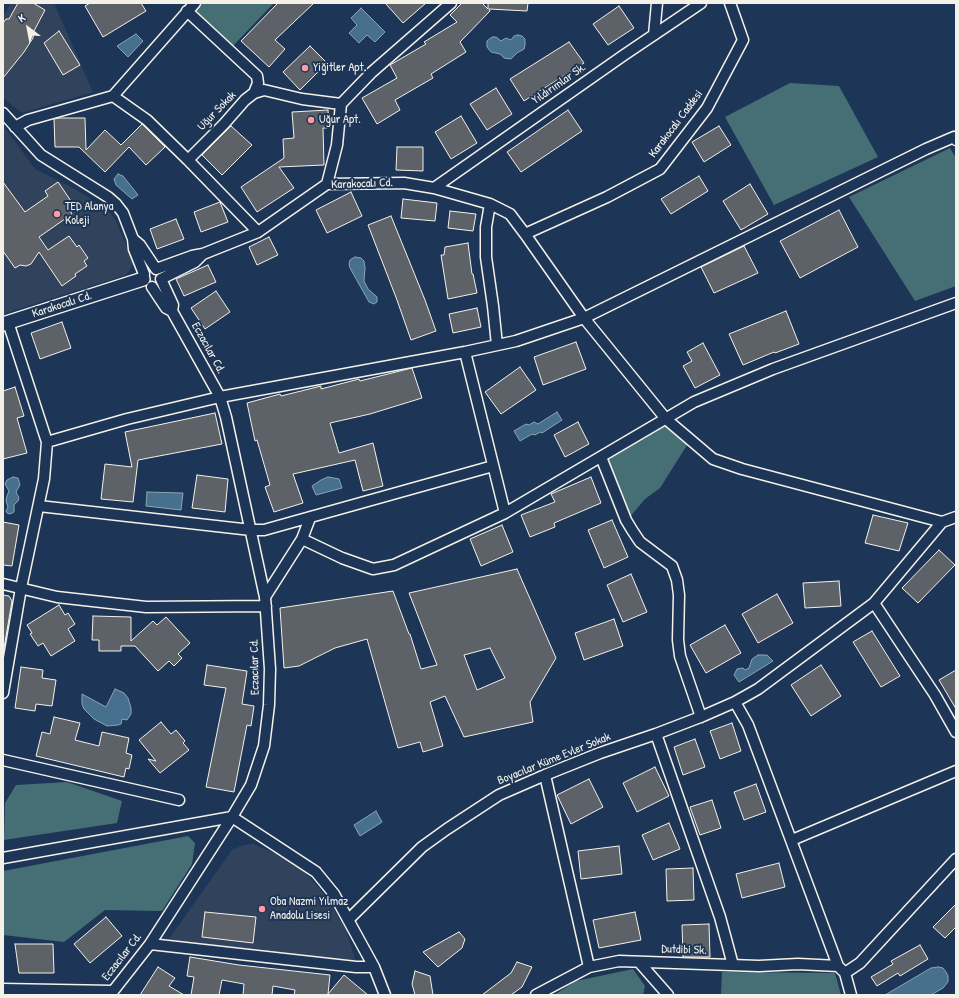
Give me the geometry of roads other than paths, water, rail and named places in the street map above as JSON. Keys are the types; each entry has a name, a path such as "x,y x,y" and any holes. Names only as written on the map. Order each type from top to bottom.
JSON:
{"street":[{"path":"15,127 34,118 113,96 195,3"},
{"path":"327,184 337,145 341,104 372,72 451,3"},
{"path":"654,35 657,3"},
{"name":"Yıldırımlar Sk.","path":"434,188 701,3"},
{"name":"Karakocalı Caddesi","path":"525,234 607,198 660,168 707,108 743,40 730,3"},
{"path":"187,11 257,76 258,83 254,93"},
{"name":"Uğur Sokak","path":"188,160 224,124 245,100 254,93 264,90 302,99 341,104"},
{"path":"113,96 147,120 258,232"},
{"path":"3,113 41,155 108,197 116,204 123,213 133,239 134,249 146,280 166,308 172,311 173,305 160,274 140,245 133,239"},
{"path":"47,442 127,419 220,397 516,341 584,318 926,149 954,137 956,140"},
{"name":"Karakocalı Cd.","path":"203,254 258,232 327,184 404,183 434,188 490,204 510,214 584,318 666,419 713,459 750,471 942,522"},
{"path":"490,204 486,227 486,257 497,345"},
{"path":"146,280 150,269 156,270 192,256 203,254"},
{"path":"146,280 156,285 161,279 195,262 203,254"},
{"name":"Karakocalı Cd.","path":"5,323 146,280"},
{"path":"302,539 342,558 372,569 394,565 505,514 694,402 773,369 956,303"},
{"name":"Eczacılar Cd.","path":"111,993 150,944 232,818 251,785 264,746 269,705 270,670 266,601 226,417 220,397 172,311"},
{"path":"3,693 21,588 44,479 47,442 5,323"},
{"path":"464,352 505,514"},
{"path":"601,457 626,520 632,530 640,542 672,566 677,580 679,595 678,640 680,656 701,717"},
{"path":"38,506 251,530 264,530 493,466"},
{"path":"942,522 956,517"},
{"path":"3,584 57,597 146,607 266,601 302,539 310,518"},
{"name":"Boyacılar Küme Evler Sokak","path":"348,920 422,848 447,828 499,795 600,753 701,717 758,690 874,603 942,522"},
{"path":"874,603 935,696 956,732"},
{"path":"735,702 748,725 851,995"},
{"path":"656,734 720,917 733,965"},
{"path":"3,760 180,800"},
{"path":"792,840 956,771"},
{"path":"544,775 589,967"},
{"path":"3,858 232,818 316,872 334,894 374,967 385,995"},
{"path":"842,970 860,962 956,859"},
{"path":"150,944 356,967 374,967"},
{"name":"Dutdibi Sk.","path":"536,995 589,967 619,961 759,966 798,964 842,970"},
{"path":"639,962 668,995"},
{"path":"3,989 111,993"}],"place":[{"name":"Yiğitler Apt.","path":"305,68"},
{"name":"Uğur Apt.","path":"311,120"},
{"name":"TED Alanya Koleji","path":"57,214"},
{"name":"Oba Nazmi Yılmaz Anadolu Lisesi","path":"262,909"}]}
